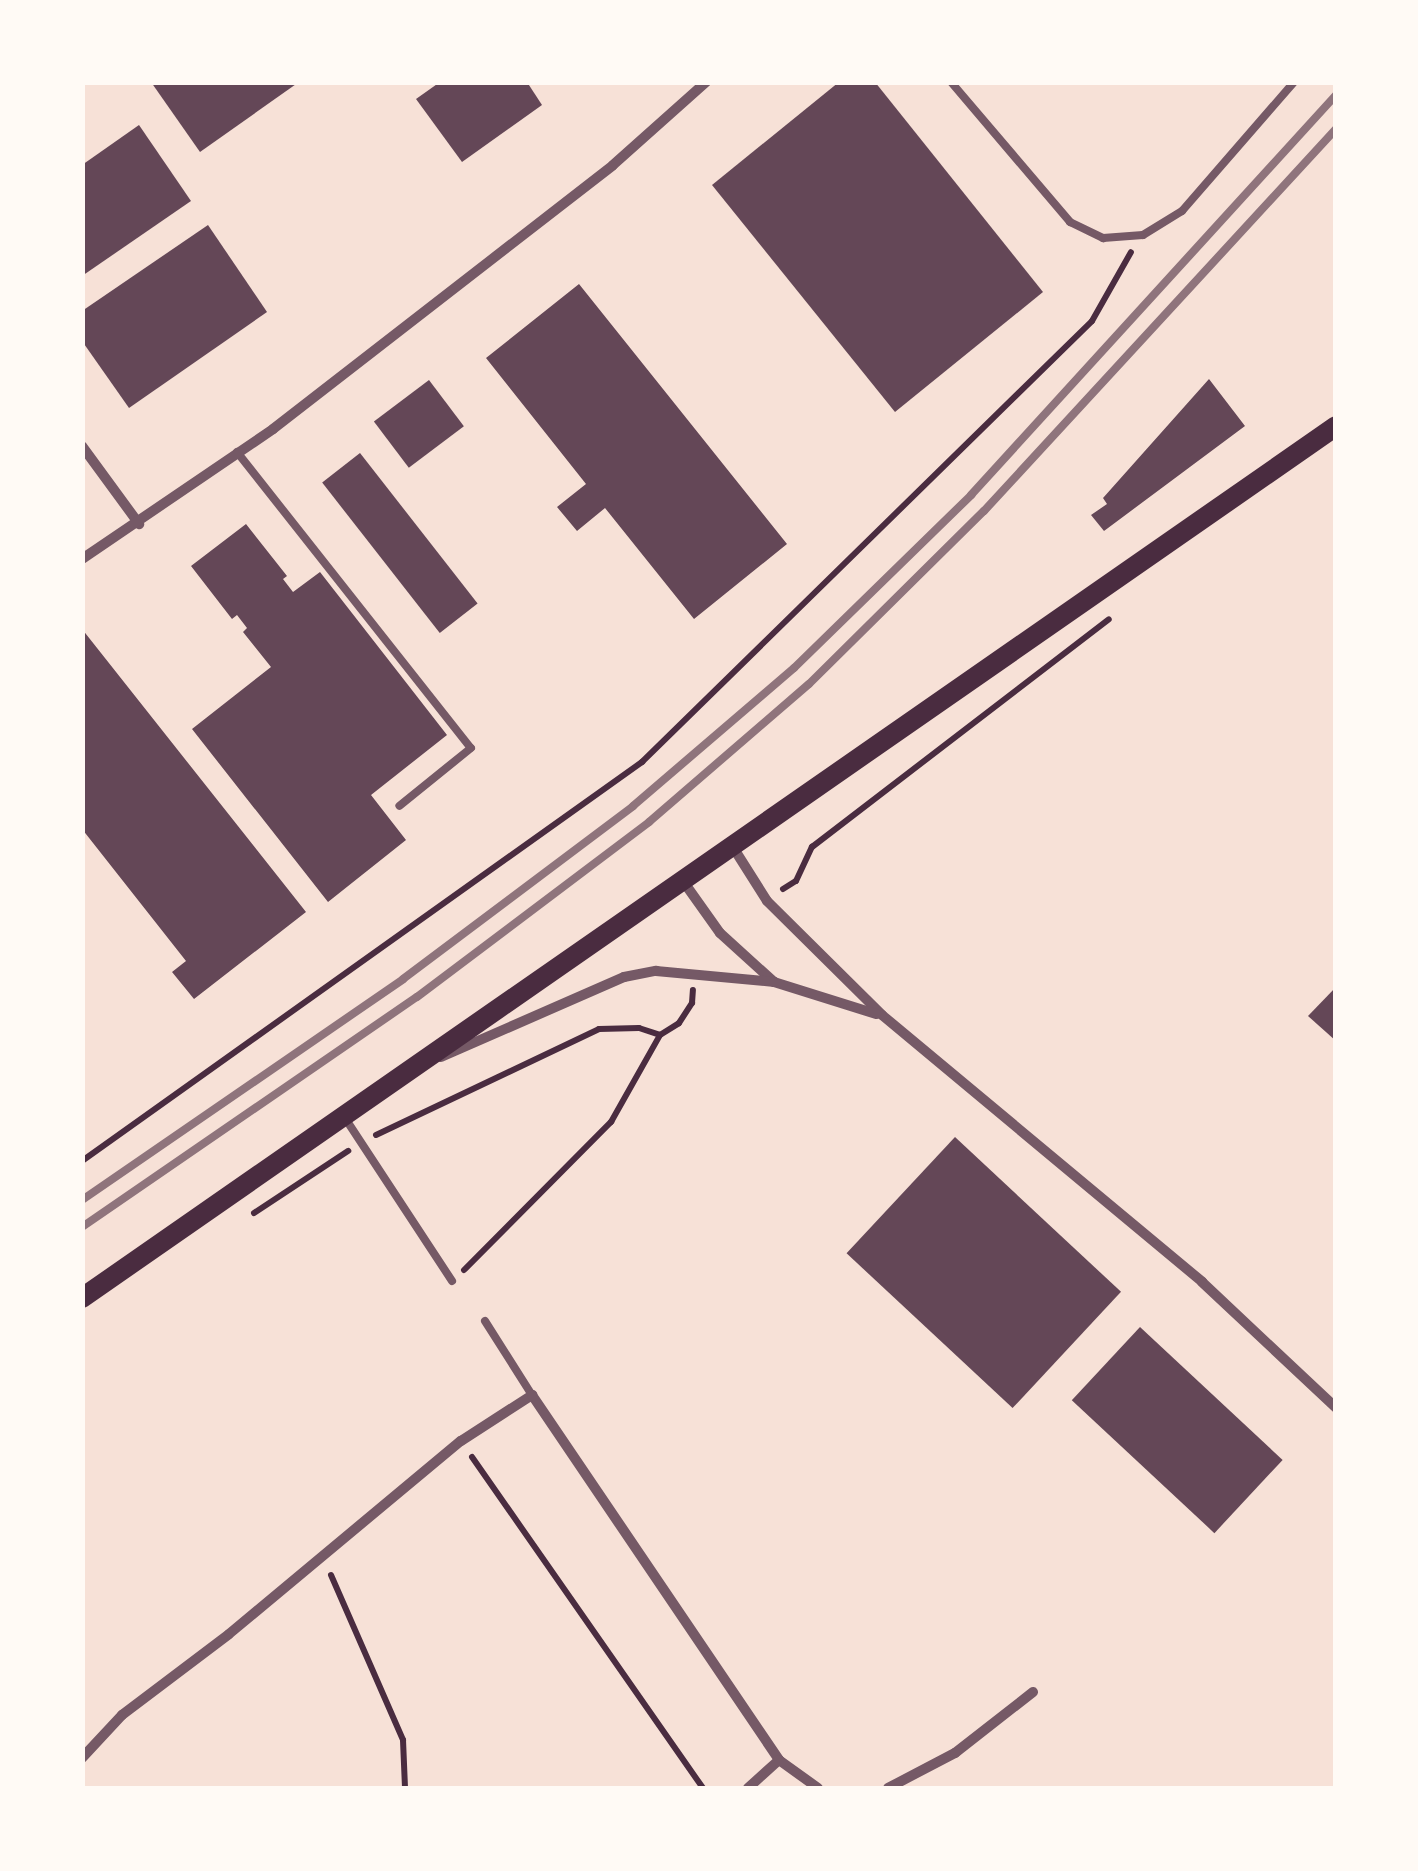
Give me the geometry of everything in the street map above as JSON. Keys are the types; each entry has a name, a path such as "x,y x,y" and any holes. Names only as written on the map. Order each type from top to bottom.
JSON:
{"main road":[{"path":"82,1298 419,1066 731,843 1336,426"}],"street":[{"path":"82,559 139,524 237,452 613,165 706,82"},
{"path":"82,446 139,524"},
{"path":"731,843 767,901 882,1016 1202,1282 1336,1408"},
{"path":"682,880 720,933 774,982"},
{"path":"419,1066 624,977 656,970 774,982 882,1016"},
{"path":"82,1758 122,1716 229,1634 461,1441 532,1396 779,1760 818,1788"},
{"path":"888,1788 954,1753 1032,1692"},
{"path":"748,1788 779,1760"}],"lane":[{"path":"951,82 1070,222 1103,238 1143,234 1182,211 1294,82"},
{"path":"237,452 471,748 399,806"},
{"path":"343,1115 452,1281"},
{"path":"485,1321 532,1396"}],"path":[{"path":"82,1161 642,762 1092,321 1143,234"},
{"path":"767,901 796,881 812,847 1124,607"},
{"path":"452,1281 611,1122 660,1035"},
{"path":"461,1441 702,1788"},
{"path":"322,1554 403,1740 405,1788"}],"building":[{"path":"151,82 299,82 200,152"},
{"path":"440,82 527,82 542,105 462,162 416,99"},
{"path":"839,82 875,82 1043,292 895,412 712,185"},
{"path":"139,125 191,201 82,276 82,165"},
{"path":"208,225 267,312 129,408 82,341 82,311"},
{"path":"579,284 787,544 694,619 605,508 577,531 557,507 586,484 486,358"},
{"path":"1209,379 1245,426 1104,531 1091,515 1107,504 1103,498"},
{"path":"429,380 464,426 409,468 374,422"},
{"path":"360,453 478,604 440,633 322,483"},
{"path":"246,524 287,576 283,579 293,592 320,572 447,735 371,795 406,840 328,902 192,729 271,667 243,632 247,628 237,615 232,619 191,566"},
{"path":"82,629 306,912 194,999 172,972 186,961 82,829"},
{"path":"1336,987 1336,1041 1308,1016"},
{"path":"955,1137 1121,1292 1013,1408 847,1253"},
{"path":"1140,1327 1283,1460 1214,1533 1072,1400"}],"railway":[{"path":"82,1200 403,979 633,806 794,668 971,495 1336,95"},
{"path":"82,1227 417,997 649,822 809,684 984,511 1336,129"}]}
